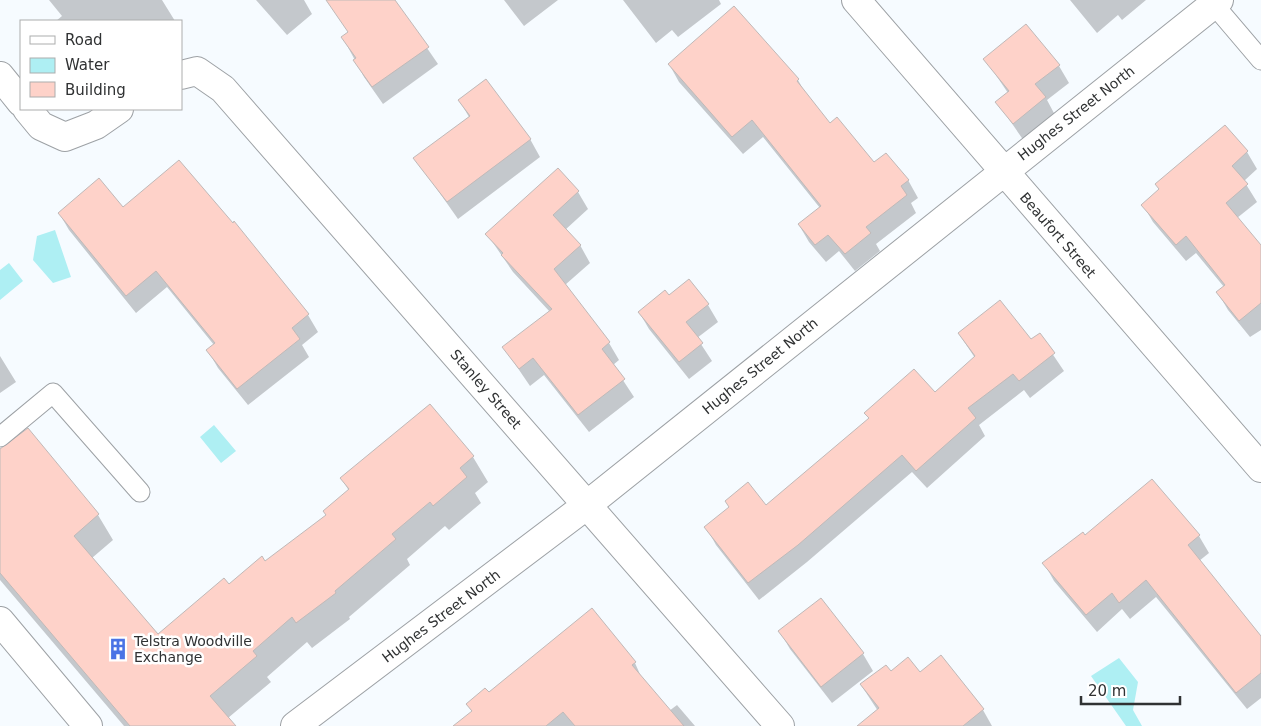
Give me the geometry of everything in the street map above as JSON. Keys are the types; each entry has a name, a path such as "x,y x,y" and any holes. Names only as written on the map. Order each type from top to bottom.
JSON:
{"street":[{"name":"Beaufort Street","path":"856,0 1261,468"},
{"name":"Hughes Street North","path":"295,726 587,505 1214,2"},
{"name":"Stanley Street","path":"182,75 197,71 223,89 780,726"},
{"path":"0,76 20,101"},
{"path":"28,110 41,126 65,137 96,125 118,110"},
{"path":"0,621 88,726"}],"lane":[{"path":"1214,2 1261,60"},
{"path":"0,437 53,392 140,492"}],"water":[{"path":"55,230 71,277 53,283 33,260 37,236"},
{"path":"9,263 23,281 0,300 0,270"},
{"path":"214,425 236,451 221,463 200,437"},
{"path":"1119,658 1138,682 1133,710 1142,726 1126,726 1091,676"}],"building":[{"path":"326,0 395,0 429,47 372,87 353,60 356,58 341,37 348,32"},
{"path":"734,6 799,79 797,81 830,123 837,117 874,162 886,153 909,180 901,186 907,195 866,227 871,233 845,254 828,235 815,245 798,224 821,206 752,120 732,137 668,64"},
{"path":"1026,24 1060,65 1035,84 1046,97 1013,124 995,102 1009,91 983,59"},
{"path":"486,79 531,139 447,202 413,158 470,116 458,100"},
{"path":"1225,125 1248,151 1232,166 1248,184 1226,203 1261,245 1261,303 1239,321 1216,292 1225,285 1186,236 1176,245 1141,205 1159,189 1155,184"},
{"path":"179,160 233,223 234,221 309,314 292,328 300,339 237,389 206,350 215,343 156,271 126,296 58,213 99,178 123,207"},
{"path":"558,168 579,191 553,215 581,245 554,269 610,342 602,349 625,379 578,415 533,358 519,369 502,347 552,309 501,255 503,253 485,234"},
{"path":"689,279 709,304 686,322 703,343 679,362 638,312 665,290 669,295"},
{"path":"1000,300 1031,339 1040,333 1055,353 1019,381 1013,374 968,408 976,418 916,471 902,455 798,545 748,583 704,527 729,507 725,501 748,482 766,505 869,418 864,413 914,369 935,392 975,356 958,333"},
{"path":"430,404 474,456 460,468 467,477 433,506 430,502 392,534 396,539 335,591 336,593 296,623 292,617 253,651 257,656 210,696 236,726 130,726 0,573 0,449 28,428 99,514 74,536 158,634 224,578 229,584 262,556 265,561 326,515 323,511 349,489 340,478"},
{"path":"1152,479 1200,535 1188,545 1261,636 1261,673 1236,693 1146,580 1119,603 1112,593 1086,615 1042,563 1083,532 1085,535"},
{"path":"821,598 864,653 821,687 778,631"},
{"path":"592,608 636,662 632,665 684,726 575,726 563,712 546,726 453,726 472,711 466,704 485,688 489,692"},
{"path":"941,655 984,709 963,726 857,726 879,708 860,684 886,665 891,671 908,657 920,672"}],"place":[{"name":"Telstra Woodville Exchange","path":"118,649"}]}
